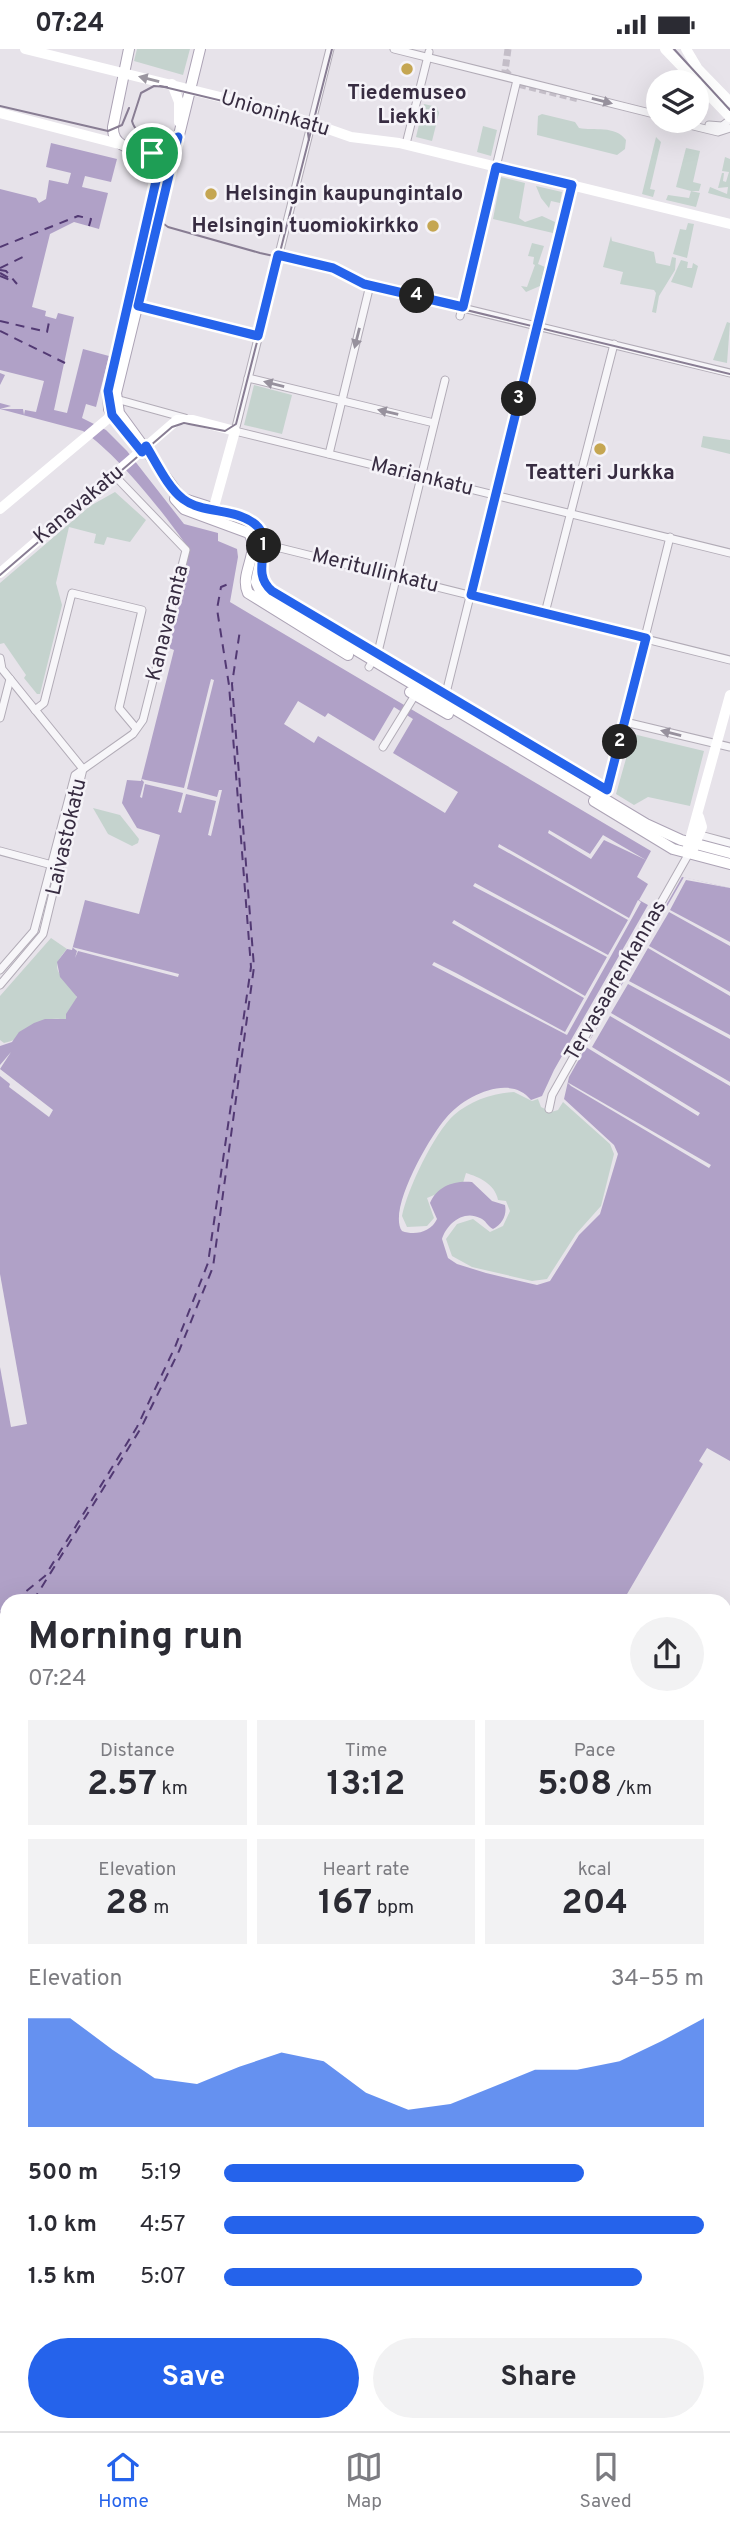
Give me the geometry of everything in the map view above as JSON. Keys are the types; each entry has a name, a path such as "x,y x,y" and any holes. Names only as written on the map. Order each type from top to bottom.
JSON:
{"main road":[{"name":"Unioninkatu","path":"25,49 298,117 311,124 370,141 406,144 571,189 730,224"},
{"path":"119,144 112,131 130,49"},
{"path":"200,49 134,305 108,391 115,408 165,480 185,500 250,535 253,548 245,588 373,660 629,814 730,853"},
{"path":"665,49 730,119"},
{"path":"686,49 698,69 730,102"},
{"path":"172,84 179,102 179,135"},
{"path":"0,113 152,153 179,135"},
{"path":"0,509 89,435 115,408 156,181 152,153"},
{"name":"Mariankatu","path":"193,420 235,431"},
{"name":"Kanavakatu","path":"0,573 124,468 174,421 193,420"},
{"path":"213,513 235,431"},
{"path":"213,513 254,523 262,533 264,544 256,585 262,598"},
{"path":"373,660 415,695 657,841 688,855 730,864"},
{"path":"688,855 695,841 730,695"}],"street":[{"path":"235,431 330,49"},
{"path":"394,49 429,55 646,112"},
{"path":"406,144 429,55"},
{"path":"460,316 517,80"},
{"path":"709,126 718,127 730,119"},
{"path":"709,129 718,132 730,128"},
{"path":"446,693 571,189"},
{"path":"278,255 329,267 370,285 538,323 730,373"},
{"path":"329,454 370,285"},
{"path":"134,305 258,336"},
{"path":"545,613 614,344"},
{"path":"248,378 434,423"},
{"path":"373,660 397,576 445,380"},
{"name":"Mariankatu","path":"115,408 193,420"},
{"name":"Mariankatu","path":"235,431 730,553"},
{"name":"Kanavaranta","path":"83,769 132,734 135,727 144,720 186,550 114,475"},
{"path":"260,564 263,579 272,591 373,660 446,693 607,790 670,537"},
{"name":"Meritullinkatu","path":"264,544 730,660"},
{"path":"35,710 44,703 72,593 142,610 119,708 135,727"},
{"path":"0,658 1,669 83,769"},
{"path":"0,718 10,680"},
{"path":"383,747 415,695"},
{"path":"625,722 730,747"},
{"name":"Laivastokatu","path":"0,970 34,931 75,775 83,769 84,776 43,934 0,985"},
{"path":"695,841 730,843"},
{"path":"0,851 51,865"},
{"name":"Tervasaarenkannas","path":"549,1109 558,1083 688,855"}],"shaded area":[{"path":"137,49 190,49 183,75 134,61"},
{"path":"424,104 437,107 439,113 432,141 416,137"},
{"path":"542,114 575,122 579,128 616,132 626,140 625,149 617,155 537,135 538,116"},
{"path":"483,126 497,130 491,156 477,152"},
{"path":"656,137 661,142 650,189 655,190 653,197 642,194"},
{"path":"51,143 117,159 111,182 85,176 82,187 108,193 99,229 74,222 50,234 32,307 46,311 45,316 56,319 58,313 74,317 54,410 67,413 83,349 109,356 96,407 86,404 82,418 106,430 127,451 184,524 218,533 218,541 237,549 230,602 651,851 637,877 648,884 639,900 648,905 554,1070 542,1096 531,1100 522,1092 500,1088 475,1096 454,1110 430,1140 412,1173 400,1207 399,1221 402,1231 417,1233 427,1230 437,1219 430,1203 437,1192 453,1183 472,1182 492,1201 505,1205 505,1215 502,1222 493,1229 474,1216 456,1220 442,1239 448,1258 457,1264 486,1273 537,1285 550,1281 579,1235 600,1214 618,1154 614,1145 564,1099 569,1077 682,877 730,888 730,1461 707,1448 699,1461 703,1464 627,1594 0,1594 0,1046 12,1042 19,1032 34,1023 45,1019 66,1019 66,1014 77,997 60,977 57,962 67,949 72,950 85,900 139,914 160,835 137,828 122,803 127,780 141,781 174,650 169,648 187,572 184,571 189,549 125,469 83,431 0,409 0,189 36,198 39,203 46,199 49,180 68,184 71,173 46,167"},
{"path":"686,148 700,151 693,182 701,184 699,191 676,187"},
{"path":"725,157 730,159 730,199 708,193 710,187 727,194 728,187 718,188 722,173 723,181 726,182 729,172 722,171"},
{"path":"501,177 525,183 519,218 525,222 542,216 555,222 553,233 493,219"},
{"path":"536,186 562,192 560,203 551,201 549,208"},
{"path":"691,191 700,193 696,207 666,200 668,195 689,198"},
{"path":"688,223 694,224 687,258 673,254 680,229 686,230"},
{"path":"611,236 612,241 654,252 656,263 670,266 672,257 676,258 675,270 659,296 656,313 652,312 656,293 654,290 620,284 623,272 603,267"},
{"path":"532,243 544,246 538,264 545,267 540,286 526,292 521,286 527,287 535,265 534,257 528,256"},
{"path":"681,260 688,262 687,268 692,268 693,263 698,266 692,288 671,282"},
{"path":"727,322 730,323 727,363 713,360"},
{"path":"254,385 292,395 282,434 244,425"},
{"path":"703,436 730,440 730,454 701,447"},
{"path":"115,492 146,520 130,542 107,537 104,545 94,543 96,534 69,527 56,583 62,605 40,694 37,694 24,678 26,675 4,643 0,644 0,583 90,506"},
{"path":"633,734 704,751 690,806 648,797 634,805 616,794"},
{"path":"93,808 120,815 139,839 138,843 132,846 108,834"},
{"path":"51,938 67,949 57,964 58,970 73,989 76,1002 66,1020 46,1020 4,1043 0,1040 0,996"},
{"path":"514,1092 532,1101 538,1099 541,1107 551,1112 558,1110 563,1102 610,1144 614,1154 601,1206 576,1234 547,1279 532,1281 472,1267 452,1256 446,1239 457,1224 473,1219 490,1232 503,1226 510,1211 506,1201 498,1200 490,1185 476,1177 466,1173 463,1183 427,1198 434,1218 427,1226 407,1227 402,1216 422,1163 446,1123 474,1102"}],"pier":[{"path":"0,370 44,381 36,412 25,410 24,415 23,409 0,409 11,406 0,403 0,385 5,375 0,373"},
{"path":"211,679 214,680 187,789 217,797 219,790 222,790 211,836 208,835 216,801 186,794 181,813 178,812 183,793 145,784 142,798 140,797 144,782 141,779 184,788"},
{"path":"298,701 325,717 328,713 374,741 394,707 413,719 393,753 458,792 445,813 318,736 314,743 284,724"},
{"path":"549,830 590,854 603,835 646,860 604,840 591,859 548,833"},
{"path":"499,844 629,918 638,900 641,902 567,1035 432,965 434,962 456,973 565,1032 584,998 452,923 454,920 585,996 607,957 473,886 475,883 608,955 628,920 498,847"},
{"path":"684,877 730,888 686,880 670,910 730,942 730,946 669,912 649,946 730,992 730,996 648,948 629,981 730,1035 730,1039 628,984 611,1013 730,1082 730,1086 610,1016 592,1047 700,1113 698,1116 586,1047"},
{"path":"72,947 179,974 178,977 78,951 75,958 77,951"},
{"path":"0,1069 53,1110 49,1117 9,1087 10,1084 0,1076"},
{"path":"567,1082 711,1165 709,1168"},
{"path":"0,1274 27,1424 11,1427 0,1367"}],"ferry route":[{"path":"0,247 78,216 91,219 89,226"},
{"path":"0,268 25,256"},
{"path":"0,270 6,271 17,284"},
{"path":"0,273 11,279"},
{"path":"0,276 15,282"},
{"path":"0,321 47,332 50,317"},
{"path":"0,331 65,363"},
{"path":"23,1594 45,1576 137,1427 175,1347 208,1263 251,967 229,685 217,609 221,587 231,583"},
{"path":"37,1594 141,1428 179,1351 213,1267 254,967 232,684 240,630"}],"tunnel":[{"path":"508,49 505,71 518,84 579,99"}],"tram line":[{"path":"0,575 172,427 184,423 225,431 236,424 332,49"},
{"path":"674,49 730,110"},
{"path":"167,87 154,86 141,93 132,121 139,133 157,144 165,153 165,169 157,205 161,221 168,227 260,253 328,268 363,285 730,374"},
{"path":"160,86 298,119 307,127 309,140"},
{"path":"0,106 108,131 122,125 129,108"}],"place":[{"name":"Tiedemuseo Liekki","path":"407,69"},
{"name":"Helsingin kaupungintalo","path":"211,194"},
{"name":"Helsingin tuomiokirkko","path":"433,226"},
{"name":"Teatteri Jurkka","path":"600,449"}],"route":[{"path":"178,137 138,306 258,336 278,255 333,268 364,284 463,307 496,167 572,185 471,595 646,638 607,790 272,591 265,585 260,564 264,539 260,529 247,519 181,498 146,446 142,452 112,415 108,391 141,257 156,181 157,168 152,153 166,148 178,137"}]}
